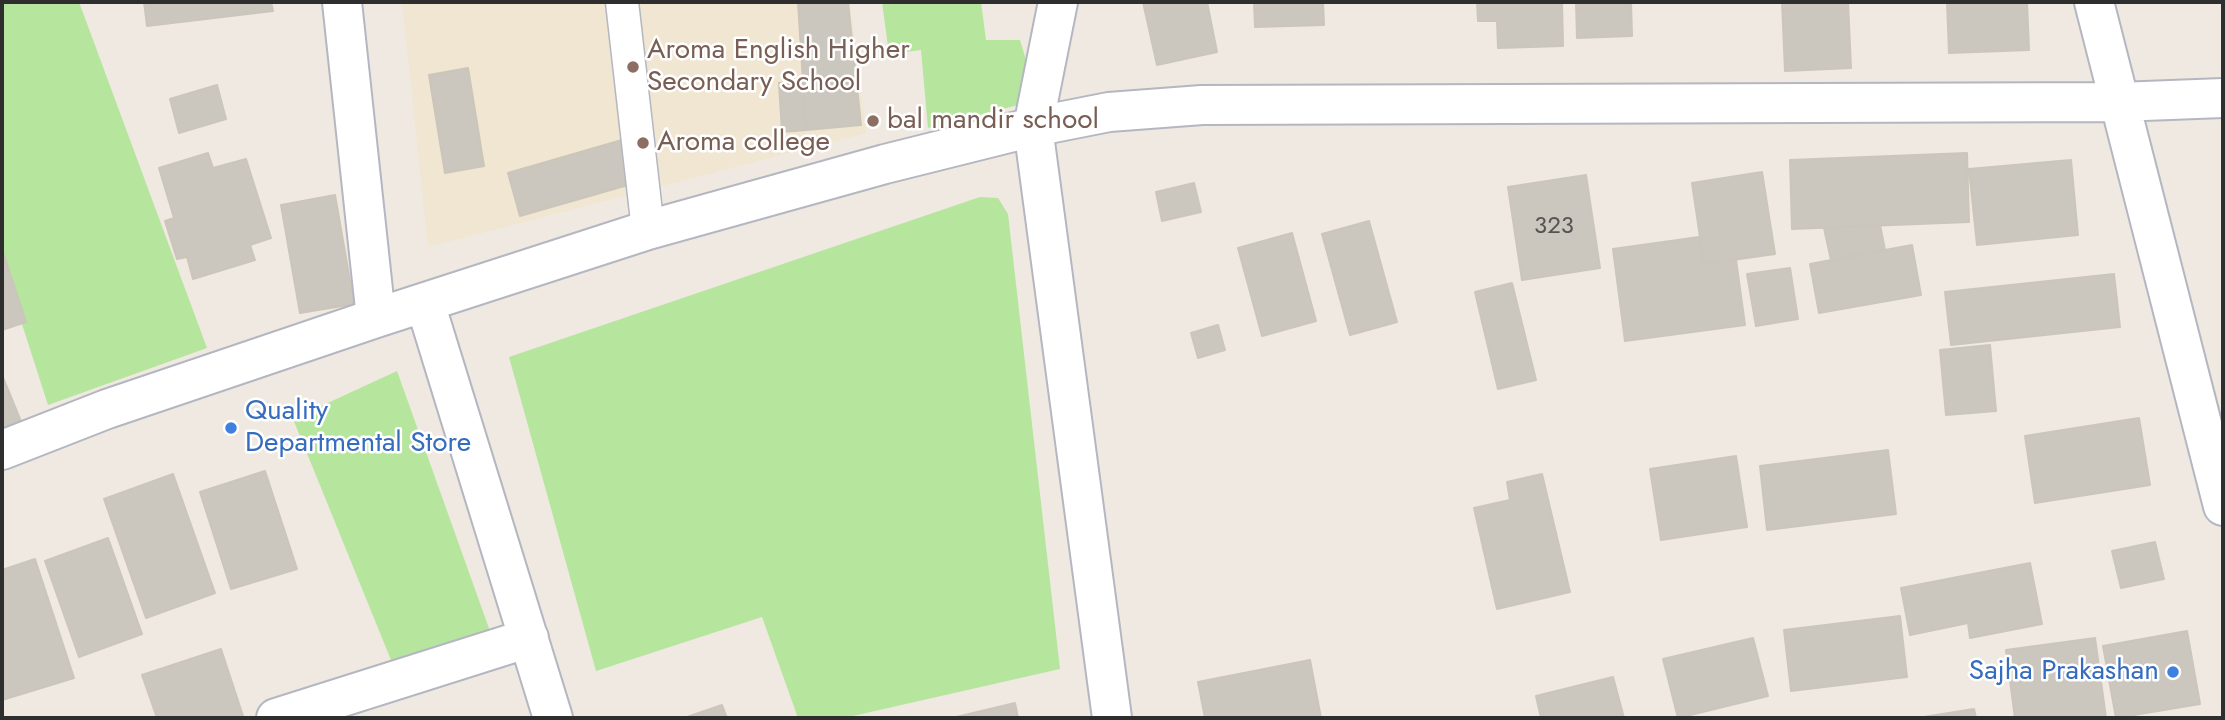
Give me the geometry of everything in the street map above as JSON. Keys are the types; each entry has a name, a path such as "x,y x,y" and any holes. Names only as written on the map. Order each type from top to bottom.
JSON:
{"street":[{"path":"342,2 376,318"},
{"path":"1058,2 1033,127 1112,718"},
{"path":"2094,2 2223,506"},
{"path":"2,450 107,409 648,230 885,164 1033,127 1109,112 1202,105 2118,102 2223,99"},
{"path":"425,303 553,718"},
{"path":"276,718 529,638"}],"lane":[{"path":"622,2 648,230"}],"shaded area":[{"name":"Aroma English Higher Secondary School","path":"402,2 850,2 866,133 428,247"}],"green space":[{"path":"2,2 79,2 207,348 48,405 2,262"},
{"path":"882,2 981,2 986,40 1020,40 1038,100 928,128 921,50 889,54"},
{"path":"980,197 998,198 1008,214 1060,669 844,718 798,718 762,617 596,671 509,357"},
{"path":"397,371 496,648 391,660 293,419"}],"building":[{"path":"144,2 271,2 273,11 147,26"},
{"path":"798,2 848,2 861,125 806,130"},
{"path":"1143,2 1207,2 1217,52 1157,65"},
{"path":"1254,2 1323,2 1324,25 1255,27"},
{"path":"1477,2 1562,2 1563,46 1498,48 1497,21 1478,21"},
{"path":"1576,2 1631,2 1632,36 1577,38"},
{"path":"1782,2 1848,2 1851,68 1785,71"},
{"path":"1947,2 2027,2 2029,50 1949,53"},
{"path":"468,68 484,166 445,173 429,75"},
{"path":"803,81 806,130 782,132 779,83"},
{"path":"217,85 226,119 179,133 170,99"},
{"path":"622,140 635,183 520,216 508,173"},
{"path":"208,153 213,168 246,159 271,238 250,245 255,260 193,279 187,257 177,259 165,221 174,218 159,168"},
{"path":"1967,153 1969,222 1792,229 1790,160"},
{"path":"2071,160 2078,235 1977,245 1969,169"},
{"path":"1762,172 1775,254 1704,264 1692,183"},
{"path":"1586,175 1600,268 1522,280 1508,187"},
{"path":"1194,183 1201,212 1162,221 1156,192"},
{"path":"335,195 354,304 300,313 281,205"},
{"path":"1369,221 1397,322 1350,335 1322,234"},
{"path":"1880,225 1885,250 1831,260 1824,228"},
{"path":"1292,233 1316,321 1262,336 1238,248"},
{"path":"1699,237 1704,264 1736,260 1745,325 1625,341 1613,249"},
{"path":"1912,245 1921,295 1819,313 1810,264"},
{"path":"2,249 26,322 2,330"},
{"path":"1790,268 1798,319 1756,326 1747,274"},
{"path":"2114,274 2120,327 1951,345 1945,292"},
{"path":"1512,283 1536,380 1498,389 1475,292"},
{"path":"1218,325 1225,350 1198,358 1191,333"},
{"path":"1990,345 1996,411 1946,415 1940,350"},
{"path":"2,375 22,424 2,432"},
{"path":"2139,418 2150,485 2035,503 2025,436"},
{"path":"1888,450 1896,514 1767,530 1760,466"},
{"path":"1736,456 1747,527 1661,540 1650,469"},
{"path":"265,471 297,569 231,589 200,492"},
{"path":"173,474 215,593 146,618 104,499"},
{"path":"1542,474 1570,592 1497,609 1474,508 1510,500 1507,482"},
{"path":"108,538 142,634 79,657 45,561"},
{"path":"2155,542 2164,579 2121,588 2112,551"},
{"path":"35,559 74,678 2,700 2,570"},
{"path":"2030,563 2042,624 1970,638 1968,623 1910,635 1901,588"},
{"path":"1900,616 1907,677 1791,691 1784,630"},
{"path":"2187,631 2200,704 2116,718 2103,646"},
{"path":"1753,638 1768,696 1678,718 1663,659"},
{"path":"2095,638 2106,718 2015,718 2006,650"},
{"path":"221,649 243,716 157,718 142,675"},
{"path":"1310,660 1321,718 1205,718 1198,682"},
{"path":"1613,677 1624,718 1541,718 1536,696"},
{"path":"1015,703 1018,718 952,718"},
{"path":"722,705 727,718 684,718"},
{"path":"1974,709 1976,718 1917,718"}],"place":[{"name":"Aroma English Higher Secondary School","path":"633,67"},
{"name":"bal mandir school","path":"873,121"},
{"name":"Aroma college","path":"643,143"},
{"name":"Quality Departmental Store","path":"231,428"},
{"name":"Sajha Prakashan","path":"2173,672"}]}
